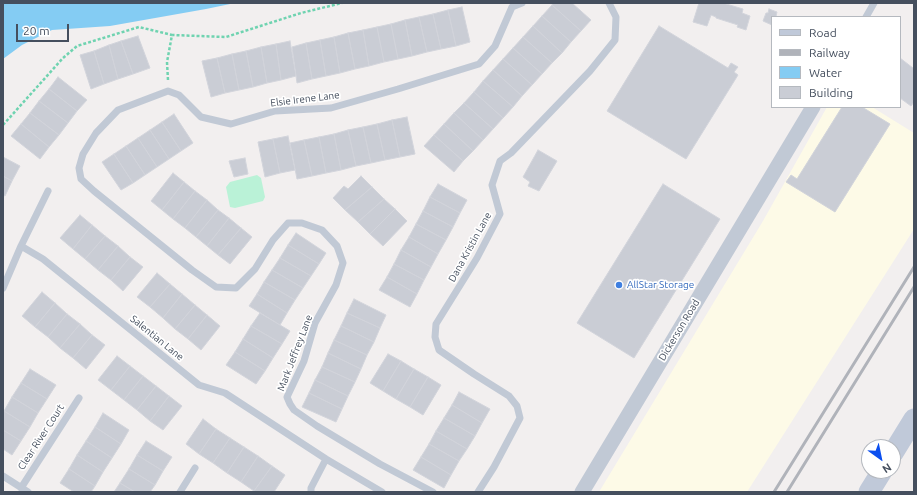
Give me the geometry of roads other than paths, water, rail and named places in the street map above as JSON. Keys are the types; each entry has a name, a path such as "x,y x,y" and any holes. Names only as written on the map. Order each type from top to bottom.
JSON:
{"main road":[{"path":"901,440 914,419"},
{"path":"868,492 877,479"}],"street":[{"name":"Dickerson Road","path":"582,492 812,108"}],"lane":[{"name":"Elsie Irene Lane","path":"94,191 81,179 78,168 83,154 96,133 118,110 168,91 179,95 201,117 231,124 275,111 331,108 479,64 496,46 512,7 522,3"},
{"name":"Dana Kristin Lane","path":"478,492 494,467 520,418 517,406 509,396 439,350 435,337 436,324 477,258 500,214 492,185 500,161 511,153 585,76 615,40 616,17 610,3"},
{"path":"867,16 874,3"},
{"path":"3,288 48,190"},
{"name":"Mark Jeffrey Lane","path":"94,191 192,270 216,287 236,288 255,269 273,240 288,223 302,223 322,230 337,246 343,263 336,285 315,323 304,360 287,397 294,410 380,464 433,492"},
{"name":"Salentian Lane","path":"21,246 43,258 199,385 225,392 326,459 382,492"},
{"name":"Clear River Court","path":"21,488 79,398"},
{"path":"311,492 311,488 326,459"},
{"path":"180,492 195,468"},
{"path":"3,476 28,492"}],"water":[{"path":"3,3 235,3 110,26 52,30 22,45 3,59"}],"railway":[{"path":"774,492 914,267"},
{"path":"787,492 914,287"}],"place":[{"name":"AllStar Storage","path":"619,285"}]}
